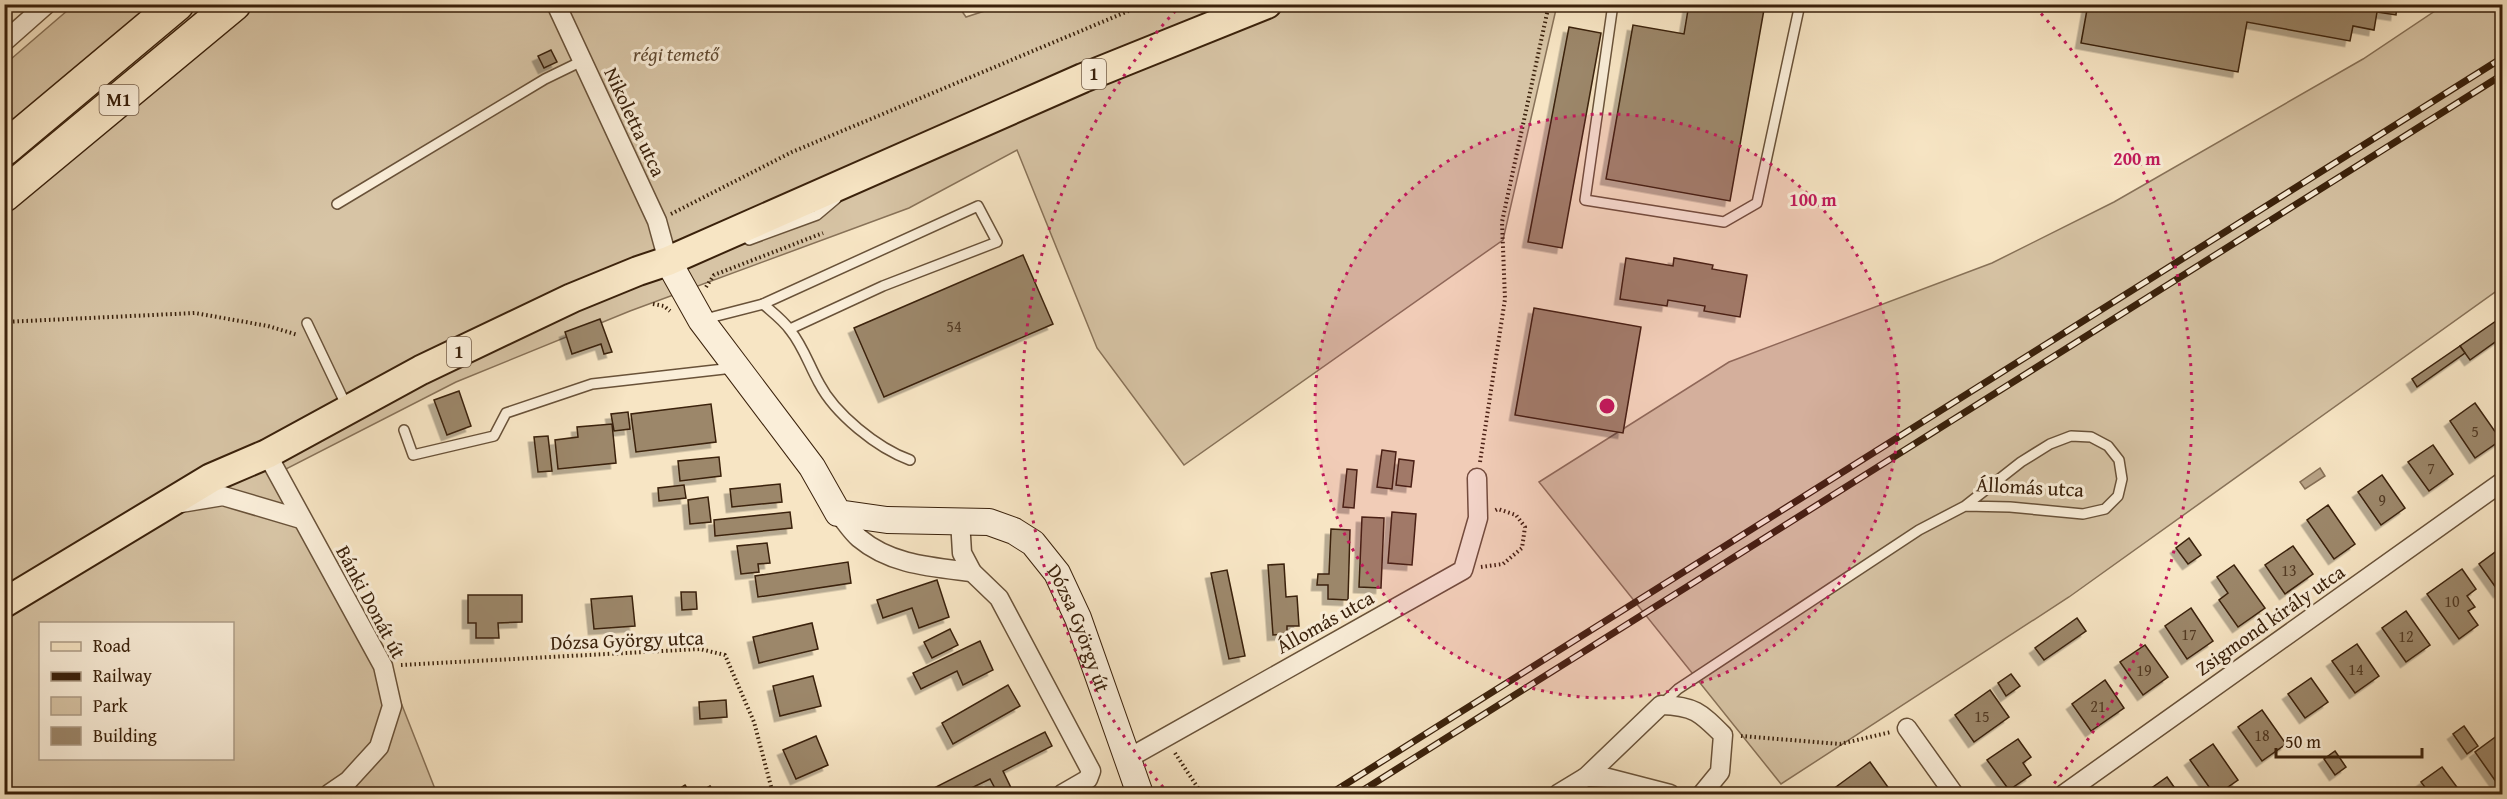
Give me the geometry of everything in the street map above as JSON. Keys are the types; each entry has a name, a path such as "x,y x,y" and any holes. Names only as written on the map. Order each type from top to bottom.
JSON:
{"highway":[{"name":"M1","path":"4,149 177,4"},
{"name":"M1","path":"4,195 234,4"}],"main road":[{"name":"1","path":"4,603 211,478 267,454 422,370 572,298 696,249 1083,78 1267,4"}],"street":[{"path":"4,42 47,4"},
{"name":"Nikoletta utca","path":"556,4 657,221 668,261"},
{"path":"668,261 675,301 701,320 812,467 838,513 858,537 883,555 918,566 972,572"},
{"name":"Bánki Donát út","path":"267,454 382,666 392,706 379,747 348,781 329,795"},
{"path":"1463,570 1478,518 1477,478"},
{"name":"Zsigmond király utca","path":"2064,795 2502,482"},
{"path":"165,505 223,496 301,519"},
{"name":"Dózsa György út","path":"838,513 887,520 989,522 1014,531 1033,543 1057,573 1078,618 1127,759 1135,792"},
{"path":"960,520 962,553 972,572 999,598 1091,771 1088,779 1062,795"},
{"name":"Állomás utca","path":"1127,759 1169,745 1463,570"},
{"path":"1661,705 1684,706 1698,712 1723,735 1720,772 1702,795"},
{"name":"Állomás utca","path":"1558,795 1586,777 1661,705"},
{"path":"1907,728 1954,795"},
{"path":"1586,777 1608,778 1670,795"}],"lane":[{"path":"1613,4 1586,200 1724,222 1757,203 1800,4"},
{"path":"337,204 545,79 582,61"},
{"path":"701,320 763,304 978,206 997,242 884,286 790,329"},
{"path":"763,304 790,329 820,386 855,426 893,454 910,460"},
{"path":"306,323 348,409"},
{"path":"404,430 412,455 494,436 506,413 592,384 738,368"},
{"name":"Állomás utca","path":"1661,705 1678,689 1919,530 1965,506 2021,462 2050,444 2071,436 2091,437 2108,446 2119,460 2122,479 2118,496 2105,509 2084,514 2010,507 1965,506"}],"path":[{"path":"657,221 792,152 1145,4"},
{"path":"1477,478 1505,299 1502,222 1549,4"},
{"path":"675,301 707,286 714,274 823,233"},
{"path":"4,322 195,313 268,326 315,339"},
{"path":"1463,570 1503,564 1522,548 1525,527 1516,515 1498,509 1478,518"},
{"name":"Dózsa György utca","path":"382,666 700,649 725,655 754,722 772,795"},
{"path":"1723,735 1840,744 1907,728"},
{"path":"1169,745 1169,756"},
{"path":"1169,745 1202,795"}],"green space":[{"name":"régi temető","path":"75,4 957,4 966,17 1006,4 1557,5 1503,240 1184,465 1097,348 1017,150 909,208 630,311 456,382 278,473 398,695 437,794 5,794 4,65"},
{"path":"2444,5 2502,5 2502,287 2069,597 1781,784 1539,482 1729,362 1992,263 2114,202 2363,59"}],"shaded area":[{"path":"2320,468 2325,476 2305,489 2300,482"}],"building":[{"path":"1689,4 1765,4 1730,201 1606,179 1633,25 1684,34"},
{"path":"2088,4 2397,4 2396,15 2377,12 2374,30 2353,26 2350,41 2247,22 2238,72 2081,43"},
{"path":"1569,27 1601,33 1562,248 1528,242"},
{"path":"551,50 557,62 544,68 538,56"},
{"path":"1023,255 1053,324 884,397 854,328"},
{"path":"1626,258 1673,266 1674,258 1713,265 1712,269 1747,275 1740,317 1704,311 1705,306 1668,300 1667,306 1620,299"},
{"path":"1534,308 1641,327 1623,433 1515,415"},
{"path":"600,319 612,352 604,354 601,344 572,354 565,332"},
{"path":"2496,321 2502,330 2502,337 2470,360 2460,346"},
{"path":"2460,346 2465,353 2417,387 2412,379"},
{"path":"459,391 471,426 447,435 434,400"},
{"path":"2475,403 2501,440 2475,458 2450,421"},
{"path":"711,404 716,442 636,452 631,414"},
{"path":"628,412 630,429 614,431 611,414"},
{"path":"612,424 616,463 558,469 555,440 578,437 577,427"},
{"path":"548,436 552,471 538,472 534,437"},
{"path":"2433,445 2453,474 2429,491 2408,462"},
{"path":"1382,450 1396,452 1392,489 1377,487"},
{"path":"719,457 721,476 680,481 678,461"},
{"path":"1399,459 1414,461 1411,487 1396,485"},
{"path":"1347,469 1357,470 1354,508 1343,507"},
{"path":"2382,475 2405,508 2381,525 2358,492"},
{"path":"780,484 782,502 732,507 730,489"},
{"path":"684,485 686,498 659,501 658,488"},
{"path":"708,497 711,522 690,524 688,500"},
{"path":"2328,505 2355,544 2334,559 2307,520"},
{"path":"790,512 792,528 715,536 714,520"},
{"path":"1392,512 1416,514 1412,565 1388,563"},
{"path":"1362,517 1384,518 1381,588 1359,587"},
{"path":"1331,529 1350,530 1348,600 1328,599 1328,585 1317,585 1318,574 1329,574"},
{"path":"2189,538 2201,555 2188,564 2176,548"},
{"path":"767,543 770,563 758,564 759,572 741,574 737,546"},
{"path":"2293,546 2313,574 2285,594 2265,565"},
{"path":"2502,547 2502,589 2499,592 2479,564"},
{"path":"848,562 851,583 758,597 755,576"},
{"path":"1284,564 1286,597 1297,596 1299,626 1287,626 1287,634 1273,635 1268,565"},
{"path":"2234,565 2265,608 2238,627 2219,600 2228,593 2217,577"},
{"path":"2462,569 2476,589 2467,596 2475,607 2468,611 2478,625 2459,639 2427,594"},
{"path":"1227,570 1245,656 1229,659 1211,573"},
{"path":"937,580 949,617 919,628 912,608 883,618 877,600"},
{"path":"681,592 696,592 697,609 682,610"},
{"path":"468,595 522,595 522,622 498,623 499,638 476,638 476,623 468,623"},
{"path":"632,596 635,626 594,629 591,599"},
{"path":"2191,608 2213,641 2187,659 2165,626"},
{"path":"2406,611 2430,645 2406,662 2382,628"},
{"path":"2077,618 2086,631 2044,660 2035,648"},
{"path":"812,623 818,649 759,663 753,637"},
{"path":"950,629 958,645 932,658 924,642"},
{"path":"980,641 993,670 963,685 957,671 921,689 913,673"},
{"path":"2357,644 2379,676 2355,693 2332,661"},
{"path":"2145,645 2168,677 2143,695 2120,662"},
{"path":"2011,674 2020,686 2006,696 1998,683"},
{"path":"813,676 821,706 780,716 773,686"},
{"path":"2311,678 2328,702 2305,718 2288,694"},
{"path":"2105,680 2124,708 2091,731 2072,704"},
{"path":"1008,685 1020,706 953,744 942,723"},
{"path":"1990,690 2009,717 1974,742 1955,715"},
{"path":"726,700 727,717 700,719 699,702"},
{"path":"2262,710 2286,744 2262,761 2238,727"},
{"path":"2464,726 2478,746 2467,754 2453,734"},
{"path":"1045,732 1052,746 1003,771 1014,794 998,794 990,779 959,794 927,794 926,792"},
{"path":"2498,735 2502,742 2502,783 2499,786 2475,752"},
{"path":"816,736 828,765 796,779 783,750"},
{"path":"2018,739 2031,757 2023,763 2031,775 2009,790 1987,760"},
{"path":"2213,744 2238,780 2218,794 2214,794 2190,760"},
{"path":"2335,751 2346,767 2335,775 2324,759"},
{"path":"1870,762 1890,790 1884,794 1831,794 1829,792"},
{"path":"2442,767 2462,794 2430,794 2421,782"},
{"path":"2167,777 2179,794 2143,794"},
{"path":"685,785 691,794 671,794"},
{"path":"710,786 715,794 696,794"}],"railway":[{"path":"1330,794 2502,58"},
{"path":"1357,794 2502,75"}]}
